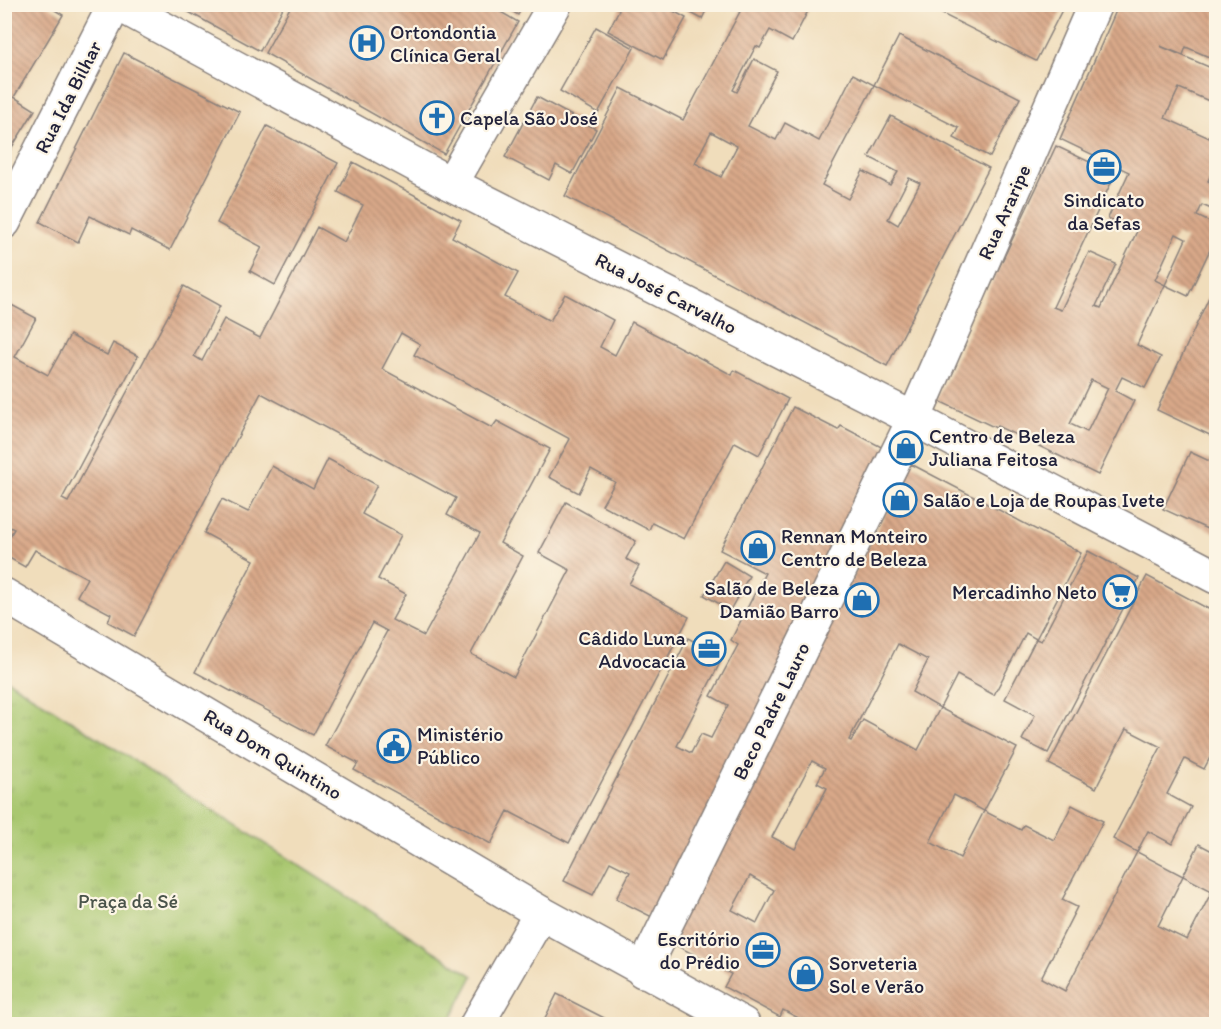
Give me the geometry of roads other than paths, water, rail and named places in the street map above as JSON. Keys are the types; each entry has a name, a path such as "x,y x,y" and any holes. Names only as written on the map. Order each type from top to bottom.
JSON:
{"street":[{"name":"Rua José Carvalho","path":"116,4 451,184 914,419 1216,577"},
{"name":"Rua Ida Bilhar","path":"4,222 116,4"},
{"path":"451,184 555,4"},
{"name":"Rua Araripe","path":"914,419 1095,4"},
{"name":"Beco Padre Lauro","path":"643,971 914,419"},
{"name":"Rua Dom Quintino","path":"4,595 541,913 743,1024"},
{"path":"477,1024 541,913"}],"place":[{"name":"Ortondontia Clínica Geral","path":"367,43"},
{"name":"Capela São José","path":"437,118"},
{"name":"Sindicato da Sefas","path":"1104,167"},
{"name":"Centro de Beleza Juliana Feitosa","path":"906,448"},
{"name":"Salão e Loja de Roupas Ivete","path":"900,500"},
{"name":"Rennan Monteiro Centro de Beleza","path":"758,548"},
{"name":"Mercadinho Neto","path":"1120,592"},
{"name":"Salão de Beleza Damião Barro","path":"862,600"},
{"name":"Câdido Luna Advocacia","path":"709,649"},
{"name":"Ministério Público","path":"394,746"},
{"name":"Escritório do Prédio","path":"763,950"},
{"name":"Sorveteria Sol e Verão","path":"806,974"}],"park label":[{"name":"Praça da Sé","path":"128,901"}]}
